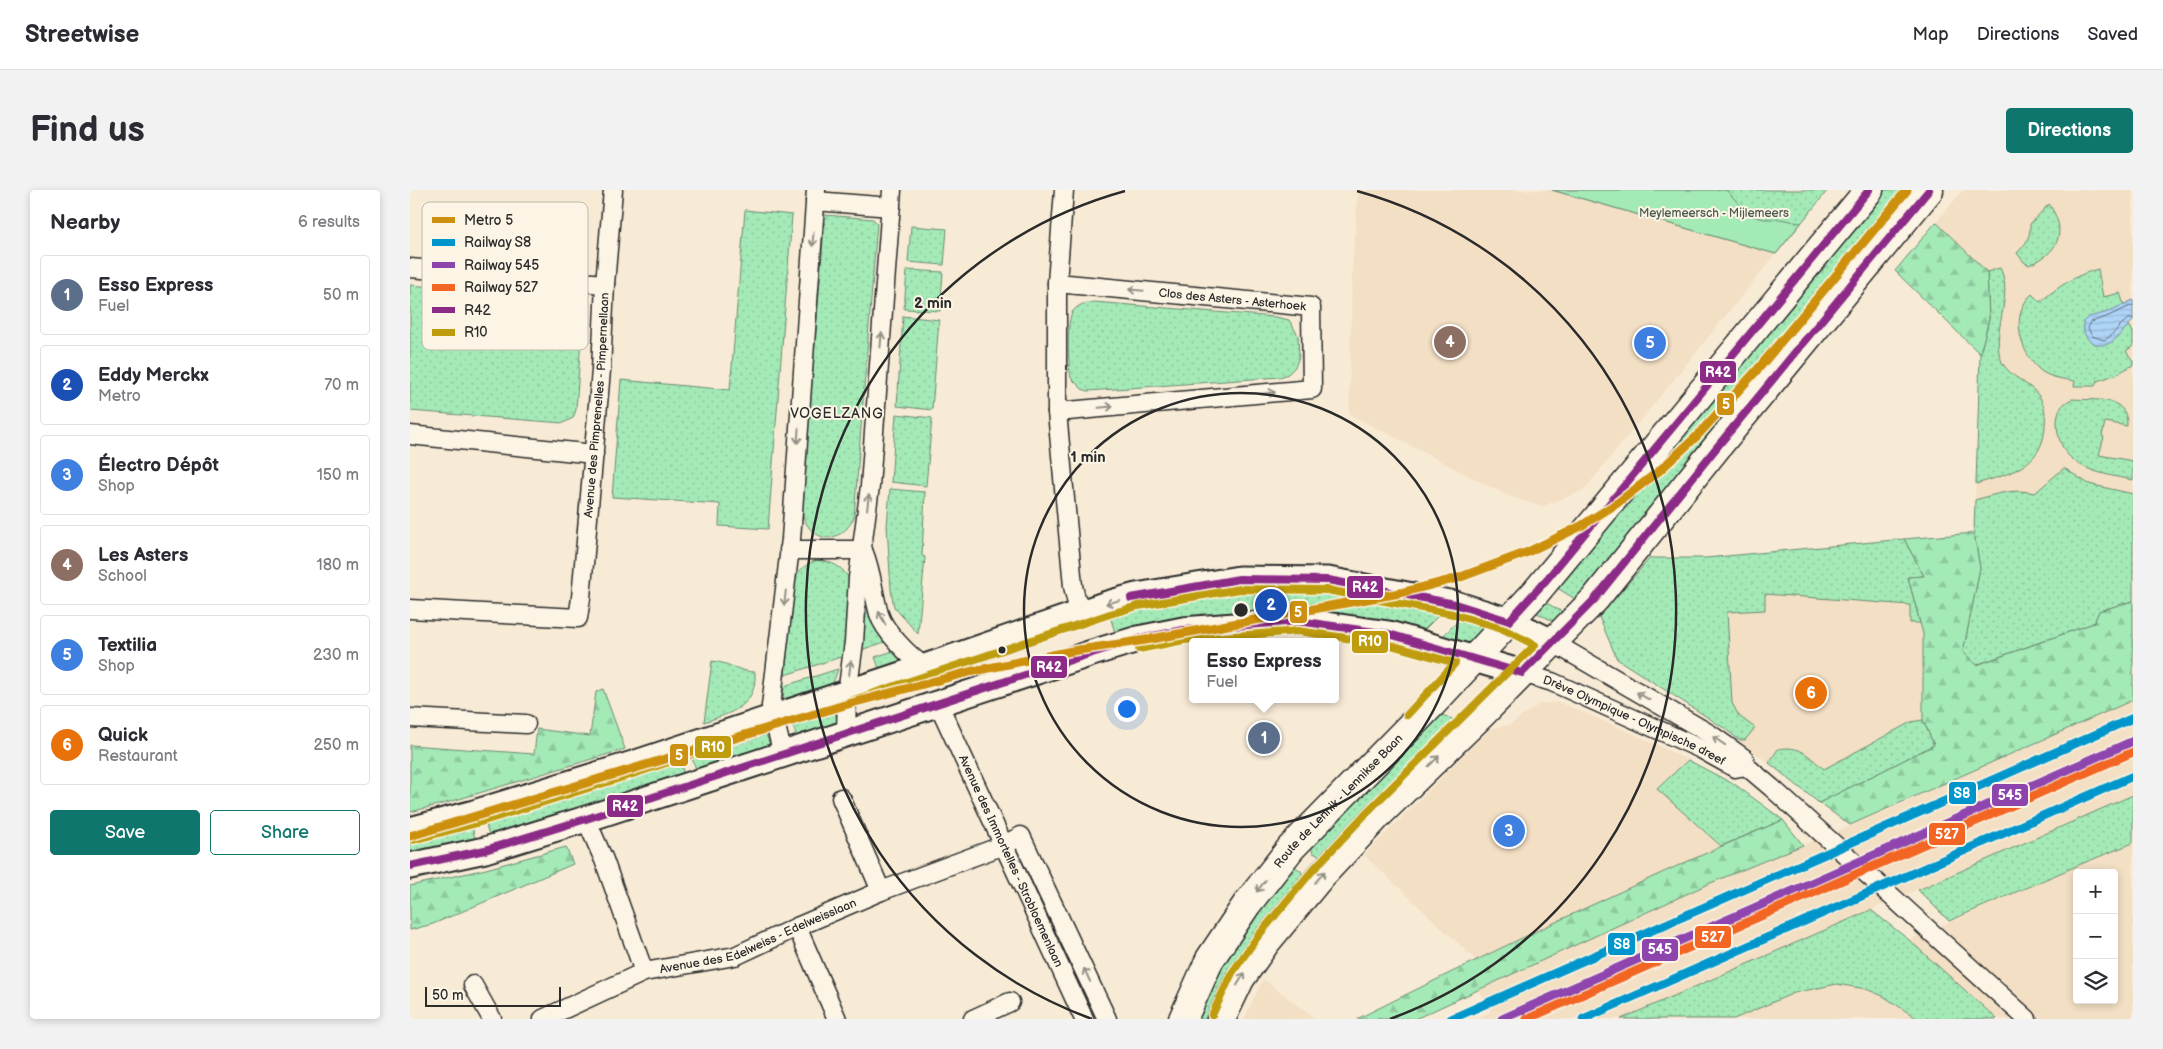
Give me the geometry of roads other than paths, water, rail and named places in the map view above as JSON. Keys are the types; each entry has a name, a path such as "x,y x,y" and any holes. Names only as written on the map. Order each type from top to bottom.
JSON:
{"main road":[{"name":"Route de Lennik - Lennikse Baan","path":"1183,1019 1210,959 1247,904 1290,848 1474,658 1547,579 1869,190"},
{"path":"1221,1019 1240,979 1266,942 1320,877 1379,814 1594,599 1929,190"}],"street":[{"name":"Avenue des Pimprenelles - Pimpernellaan","path":"410,609 578,618 602,370 604,284 613,190"},
{"path":"1064,190 1057,283 1057,412 1073,586 1079,613"},
{"path":"783,755 771,706 790,550 816,196 892,199 870,486 858,578 854,642 847,694 846,734"},
{"path":"588,283 604,284"},
{"name":"Clos des Asters - Asterhoek","path":"1057,283 1311,307 1312,388 1057,412"},
{"path":"410,435 594,454"},
{"path":"790,550 862,550"},
{"path":"862,550 870,569 880,616 910,657 925,667"},
{"path":"410,830 434,825 598,775 773,719 1079,613 1136,596 1239,579 1328,580 1455,604 1509,621 1552,642"},
{"path":"410,866 485,850 586,819 1138,639 1183,630 1298,621 1389,634 1522,673"},
{"name":"Drève Olympique - Olympische dreef","path":"1552,642 1710,734 1744,758 1746,766 2027,1019"},
{"name":"Drève Olympique - Olympische dreef","path":"1522,673 1552,682 1701,749 1736,768 1746,766"},
{"name":"Avenue des Immortelles - Strobloemenlaan","path":"938,703 1084,1019"},
{"path":"410,718 526,724"},
{"path":"841,798 881,891"},
{"name":"Avenue des Edelweiss - Edelweisslaan","path":"586,819 604,860 644,972 735,956 881,891 1004,845 1021,836"},
{"name":"Avenue des Immortelles - Strobloemenlaan","path":"1021,836 1108,1019"},
{"path":"797,927 837,1019"},
{"path":"543,1019 644,972"},
{"path":"473,985 492,1019"},
{"path":"973,1019 1010,1002"}],"water":[{"path":"2133,300 2133,321 2110,343 2099,345 2086,337 2083,322 2088,317 2105,313"}],"metro line":[{"name":"5","path":"410,836 848,704 969,672 1072,651 1146,640 1400,593 1458,578 1528,552 1581,526 1616,504 1659,471 1696,437 1758,369 1907,190"}],"rail line":[{"name":"S8","path":"1451,1019 2133,718"},
{"name":"545","path":"1502,1019 2133,741"},
{"name":"527","path":"1527,1019 2133,752"},
{"name":"S8","path":"1583,1019 2133,776"}],"place":[{"name":"Les Asters","path":"1450,342"},
{"name":"Textilia","path":"1650,343"},
{"name":"Eddy Merckx","path":"1271,605"},
{"name":"Quick","path":"1811,693"},
{"name":"Esso Express","path":"1264,738"},
{"name":"Électro Dépôt","path":"1509,831"}],"district":[{"name":"VOGELZANG","path":"837,413"}],"park label":[{"name":"Meylemeersch - Mijlemeers","path":"1714,213"}]}
